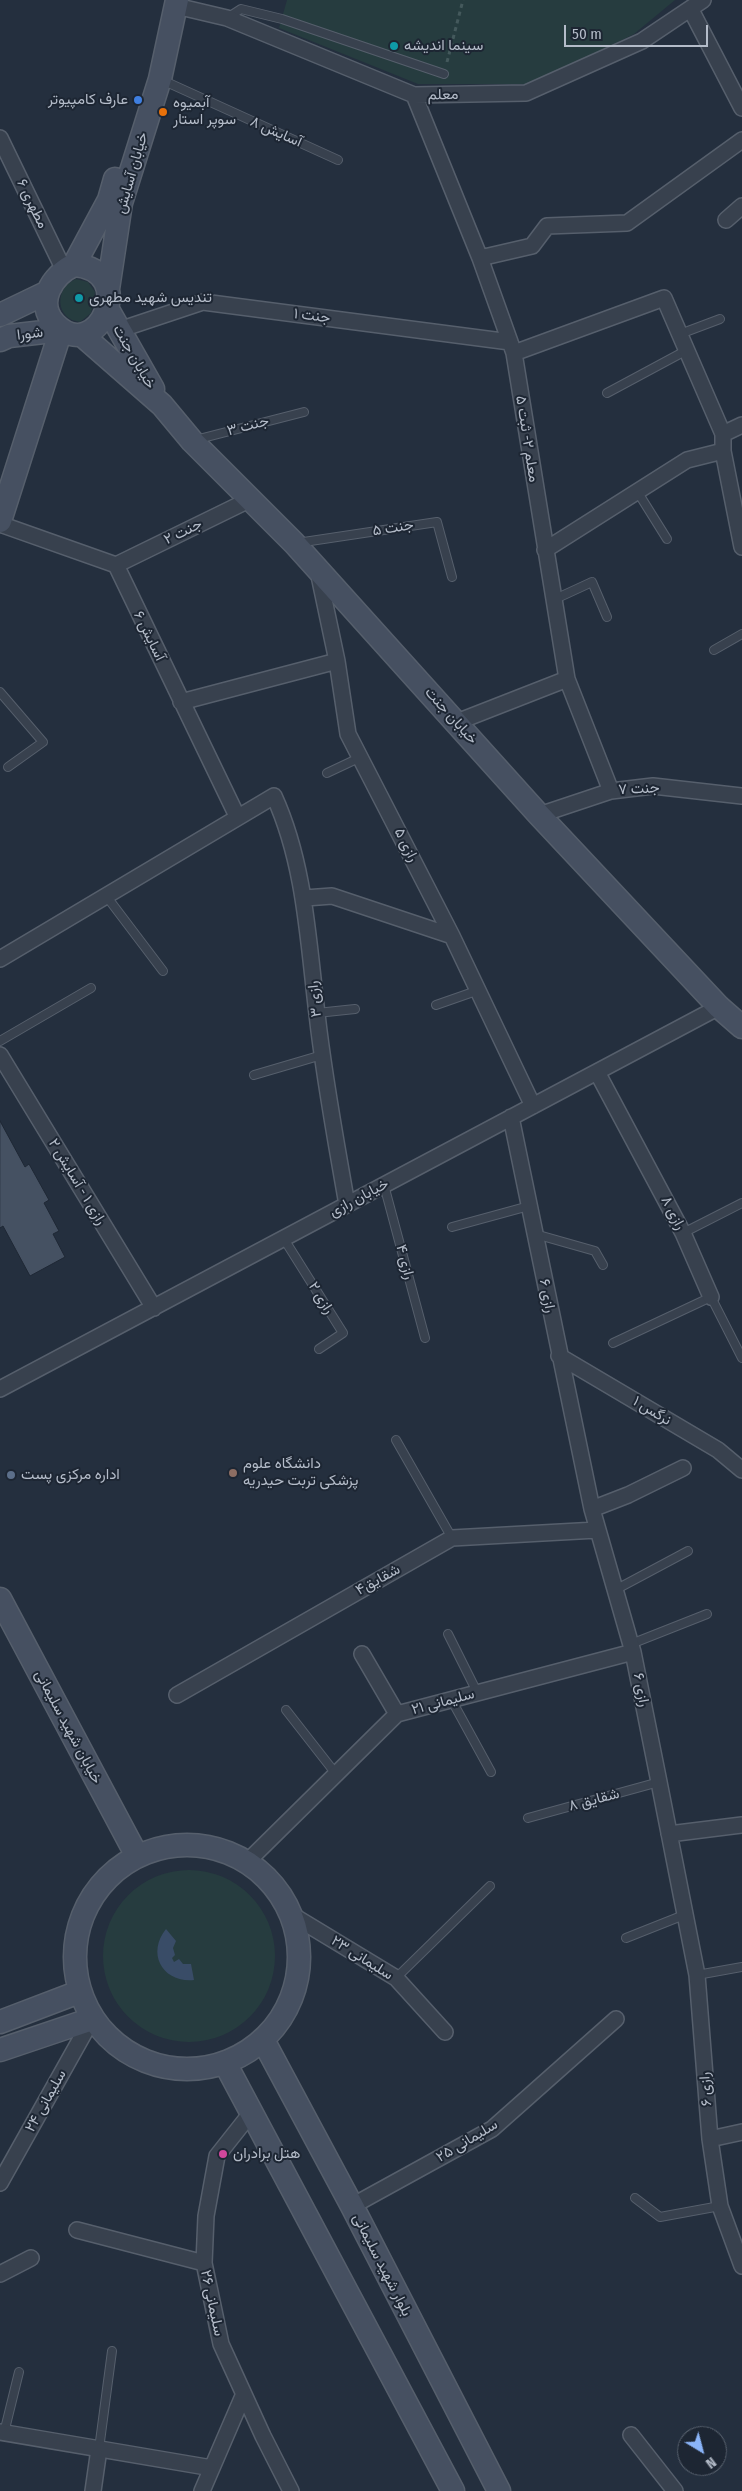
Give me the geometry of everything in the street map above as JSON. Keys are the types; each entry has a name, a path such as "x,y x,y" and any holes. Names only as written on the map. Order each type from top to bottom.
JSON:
{"street":[{"name":"معلم","path":"172,2 227,18 414,95 526,93 642,41 691,10 703,0"},
{"name":"خیابان آسایش","path":"108,298 121,203 160,79 172,2"},
{"name":"خیابان آسایش","path":"69,268 109,200 172,2"},
{"path":"691,10 742,108"},
{"name":"معلم ۲- ثبت ۵","path":"414,95 480,258 512,347 567,679 612,791"},
{"name":"مطهری ۶","path":"0,138 69,268"},
{"path":"480,258 532,246 547,226 628,223 742,140"},
{"path":"726,220 742,206"},
{"path":"86,266 97,271 108,298 95,329 83,336 61,330 52,322 48,311 48,292 55,277 69,268 86,266"},
{"name":"شورا","path":"0,315 48,292"},
{"name":"خیابان جنت","path":"108,298 119,330 162,405"},
{"path":"512,347 664,298 723,434 724,451 742,547"},
{"name":"جنت ۱","path":"119,330 203,302 512,347"},
{"path":"61,330 0,523 116,565"},
{"name":"شورا","path":"0,340 9,336 61,330"},
{"name":"خیابان جنت","path":"83,336 162,405 192,441 294,543 318,572 458,722 539,815 719,1007 741,1025"},
{"path":"723,434 742,425"},
{"path":"545,550 687,460 724,451"},
{"name":"جنت ۲","path":"116,565 251,499"},
{"name":"آسایش ۶","path":"116,565 237,816"},
{"name":"رازی ۵","path":"318,572 337,661 348,734 362,757 479,990 533,1106"},
{"path":"181,702 337,661"},
{"path":"458,722 567,679"},
{"name":"جنت ۷","path":"539,815 612,791 653,786 742,796"},
{"name":"رازی ۳","path":"237,816 274,796 282,813 305,898 316,1013 347,1205"},
{"path":"0,959 107,897 237,816"},
{"path":"305,898 332,896 452,936"},
{"name":"خیابان رازی","path":"0,1389 719,1007"},
{"name":"رازی ۱ - آسایش ۲","path":"0,1055 154,1308"},
{"name":"رازی ۸","path":"598,1072 683,1233 710,1297"},
{"name":"رازی ۶","path":"511,1117 592,1508 632,1648 660,1782 697,1975 710,2139 720,2206 742,2266"},
{"name":"نرگس ۱","path":"559,1356 718,1450 742,1470"},
{"path":"592,1508 628,1495 682,1468"},
{"name":"شقایق۴","path":"177,1695 452,1538 597,1530"},
{"name":"خیابان شهید سلیمانی","path":"3,1613 137,1856"},
{"name":"سلیمانی ۲۱","path":"248,1861 397,1714 632,1648"},
{"path":"362,1654 397,1714"},
{"path":"669,1834 742,1825"},
{"path":"193,1844 221,1849 248,1861 274,1884 292,1915 299,1941 300,1968 293,1995 281,2019 263,2040 225,2063 195,2070 165,2068 146,2062 112,2042 92,2019 79,1992 74,1960 78,1928 90,1899 111,1874 137,1856 164,1846 193,1844"},
{"name":"سلیمانی ۲۳","path":"292,1915 396,1978 445,2032"},
{"path":"0,2022 79,1992"},
{"path":"0,2050 92,2019"},
{"name":"سلیمانی ۲۴","path":"0,2183 92,2019"},
{"name":"سلیمانی ۲۵","path":"352,2206 492,2129 616,2019"},
{"name":"بلوار شهید سلیمانی","path":"263,2040 352,2206 499,2491"},
{"path":"225,2063 453,2491"},
{"name":"سلیمانی ۲۶","path":"251,2113 217,2156 206,2216 204,2263 221,2344 244,2396 291,2491"},
{"path":"710,2139 742,2132"},
{"path":"77,2230 204,2263"},
{"path":"0,2274 31,2258"},
{"path":"202,2491 244,2396"},
{"path":"2,2432 212,2468"},
{"path":"631,2435 674,2491"},
{"path":"93,2491 99,2449"}],"lane":[{"path":"227,18 241,9 282,19 444,74"},
{"name":"آسایش ۸","path":"160,79 338,160"},
{"path":"680,334 720,319"},
{"path":"607,393 687,350"},
{"name":"جنت ۳","path":"192,441 304,412"},
{"path":"636,491 667,539"},
{"name":"جنت ۵","path":"294,543 437,522 452,577"},
{"path":"553,600 592,582 607,617"},
{"path":"714,650 742,634"},
{"path":"0,692 43,742 8,766"},
{"path":"327,773 362,757"},
{"path":"107,897 163,971"},
{"path":"0,1041 92,988"},
{"path":"436,1005 479,990"},
{"path":"316,1013 356,1009"},
{"path":"254,1075 322,1055"},
{"name":"رازی ۴","path":"384,1185 425,1338"},
{"path":"683,1233 742,1203"},
{"path":"452,1227 529,1206"},
{"path":"535,1234 595,1251 603,1265"},
{"name":"رازی ۲","path":"284,1238 343,1333 319,1349"},
{"path":"612,1343 710,1297"},
{"name":"رازی ۸","path":"710,1297 742,1358"},
{"path":"396,1440 452,1538"},
{"path":"615,1590 688,1552"},
{"path":"632,1648 707,1614"},
{"path":"448,1634 477,1692"},
{"path":"452,1700 491,1772"},
{"path":"286,1710 336,1774"},
{"name":"شقایق ۸","path":"528,1818 660,1782"},
{"path":"396,1978 490,1886"},
{"path":"626,1938 684,1915"},
{"path":"697,1975 742,1967"},
{"path":"635,2198 660,2217 720,2206"},
{"path":"99,2449 112,2350"},
{"path":"2,2432 19,2372"}],"path":[{"path":"444,74 463,0"}],"green space":[{"path":"287,0 675,0 634,34 534,84 418,84 279,28"},
{"path":"76,279 88,282 95,292 91,313 80,322 72,320 66,315 60,303 64,289"},
{"path":"197,1870 214,1873 230,1880 244,1889 256,1901 272,1931 275,1956 274,1973 269,1989 256,2011 244,2023 214,2039 181,2042 164,2039 148,2032 134,2023 122,2011 106,1981 103,1948 106,1931 113,1915 122,1901 134,1889 164,1873"}],"water":[{"path":"166,1929 176,1941 173,1948 175,1955 172,1958 174,1962 179,1959 183,1964 191,1964 194,1980 183,1980 174,1977 166,1972 161,1965 158,1957 158,1948 160,1938"}],"building":[{"path":"0,1121 25,1167 29,1164 49,1200 44,1203 59,1231 53,1234 65,1257 30,1276 3,1226 0,1228"}],"place":[{"name":"سینما اندیشه","path":"394,46"},
{"name":"عارف کامپیوتر","path":"138,100"},
{"name":"آبمیوه سوپر استار","path":"163,112"},
{"name":"تندیس شهید مطهری","path":"79,298"},
{"name":"دانشگاه علوم پزشکی تربت حیدریه","path":"233,1473"},
{"name":"اداره مرکزی پست","path":"11,1475"},
{"name":"هتل برادران","path":"223,2154"}]}
